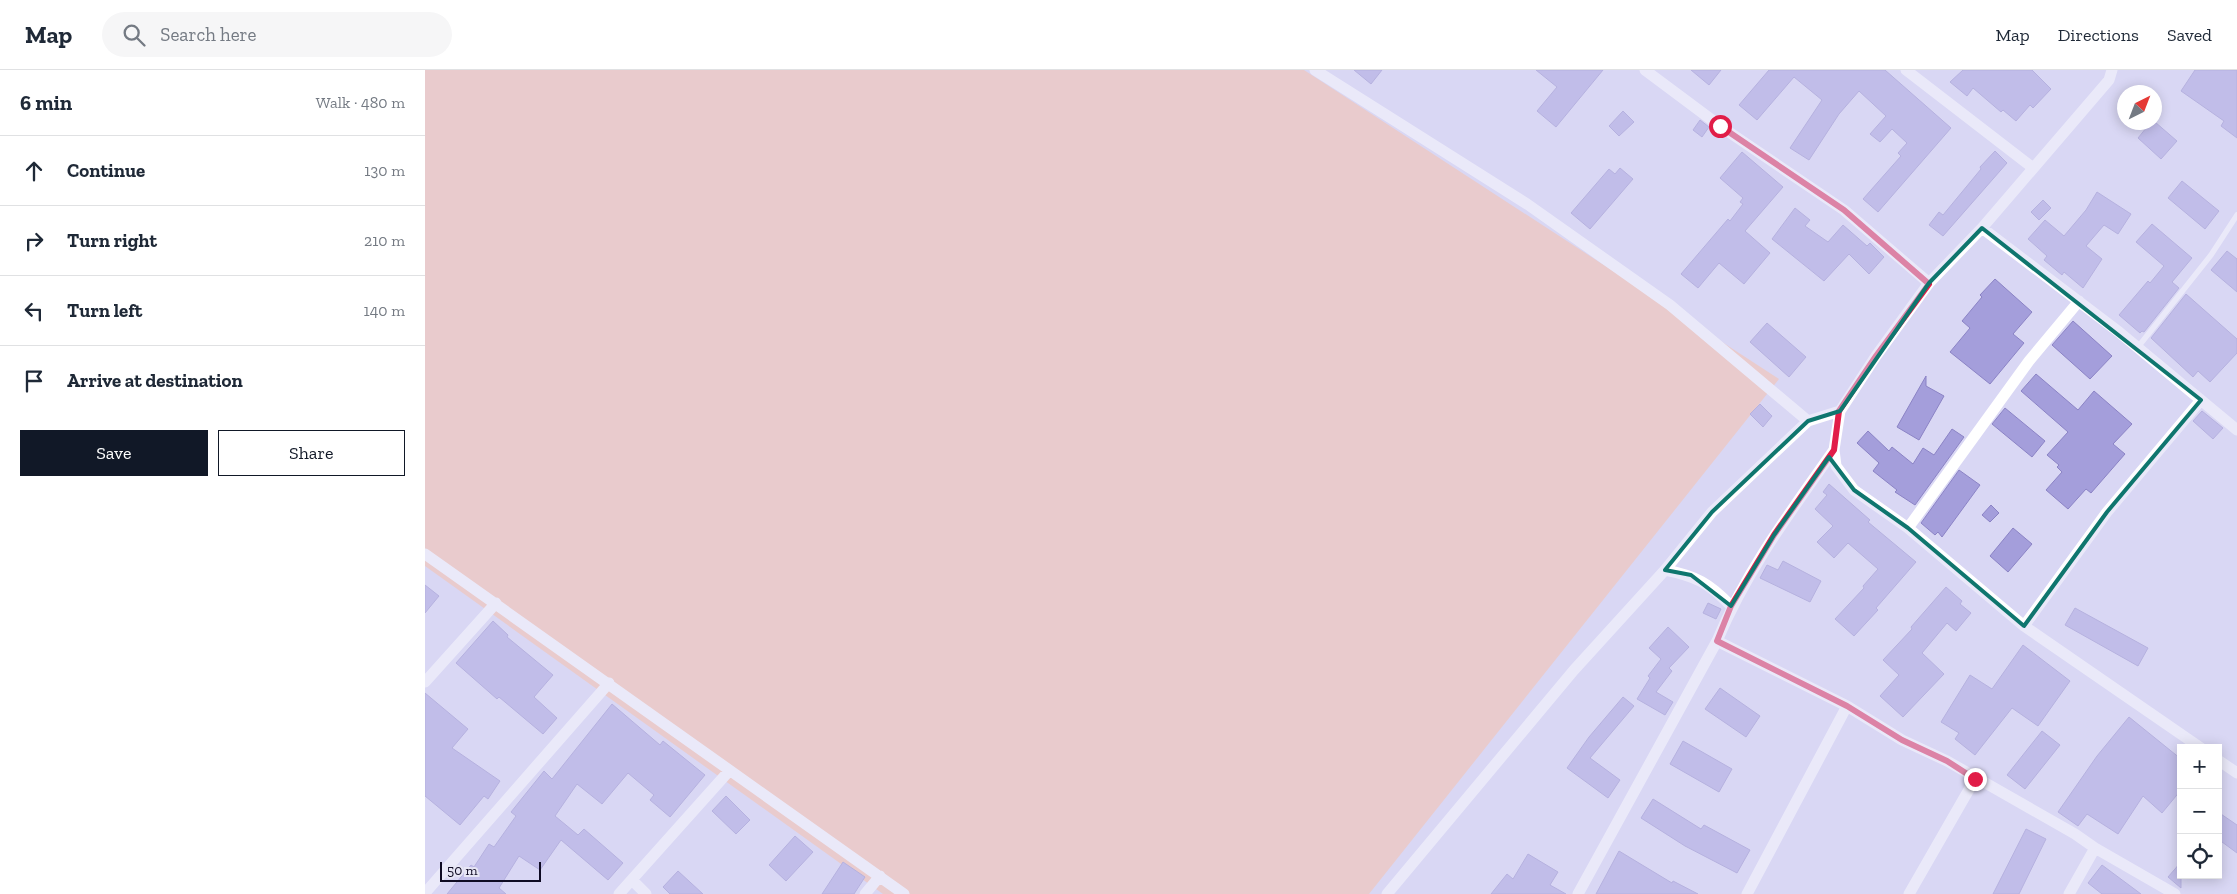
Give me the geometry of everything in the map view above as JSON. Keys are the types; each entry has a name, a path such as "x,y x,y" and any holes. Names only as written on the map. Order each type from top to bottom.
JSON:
{"street":[{"path":"1315,70 1527,204 1670,305 1809,421"},
{"path":"1645,70 1720,126 1844,210 1929,284"},
{"path":"1906,70 2033,168"},
{"path":"2112,70 2109,80 1982,228 1929,284 1876,356 1839,411 1834,450 1836,466 1854,490 1908,528 2024,626 2195,744"},
{"path":"1982,228 2079,301 2237,430"},
{"path":"1908,528 2029,361 2079,301"},
{"path":"2024,626 2107,512 2201,400"},
{"path":"1387,894 1574,670 1665,570 1712,512 1809,421 1839,411"},
{"path":"1578,894 1717,641 1731,606 1774,535 1834,450"},
{"path":"425,554 904,894"},
{"path":"1665,570 1691,575 1717,591 1731,606"},
{"path":"425,682 496,603"},
{"path":"1717,641 1847,706 1902,740 1947,761 2175,894"},
{"path":"425,893 609,683"},
{"path":"1747,894 1847,706"},
{"path":"2222,763 2237,773"},
{"path":"619,894 729,771"},
{"path":"1909,894 1975,779"},
{"path":"2069,894 2095,848"},
{"path":"865,894 880,876"},
{"path":"632,880 646,894"}],"lane":[{"path":"2137,348 2211,255 2237,215"}],"highlighted area":[{"path":"1982,228 2201,400 2107,512 2024,626 1908,528 1854,490 1829,457 1774,535 1731,606 1691,575 1665,570 1712,512 1808,421 1840,411 1929,283"}],"shaded area":[{"path":"425,70 1304,70 1779,379 1369,894 883,894 425,566"}],"building":[{"path":"1354,70 1382,70 1371,84"},
{"path":"1536,70 1603,70 1556,127 1537,111 1557,87"},
{"path":"1691,70 1721,70 1709,85"},
{"path":"1769,70 1885,70 1951,128 1878,212 1863,199 1901,156 1898,153 1907,143 1892,129 1880,142 1870,134 1886,116 1859,91 1839,114 1809,160 1790,148 1822,100 1794,77 1757,120 1739,105"},
{"path":"1963,70 2032,70 2051,89 2033,108 2030,105 2016,121 2003,110 2001,112 1973,88 1967,96 1950,82"},
{"path":"2195,70 2237,70 2237,138 2221,126 2224,121 2181,91"},
{"path":"1623,111 1634,122 1619,136 1609,126"},
{"path":"1700,120 1709,127 1702,137 1693,130"},
{"path":"2162,128 2177,141 2161,159 2138,138 2144,130 2162,130"},
{"path":"1995,151 2007,163 1943,236 1929,225 1939,212 1943,215 1981,169 1980,167"},
{"path":"1742,152 1783,187 1745,231 1770,253 1744,284 1719,263 1698,288 1681,274 1728,219 1730,221 1743,204 1740,202 1743,198 1720,178"},
{"path":"1620,168 1633,179 1590,229 1571,213 1609,169 1615,174"},
{"path":"2182,181 2219,211 2205,229 2168,198"},
{"path":"2097,192 2131,214 2118,234 2104,225 2086,246 2102,259 2083,288 2064,272 2062,275 2044,260 2047,256 2028,239 2045,220 2064,236 2086,210"},
{"path":"2043,200 2051,208 2039,220 2031,212"},
{"path":"1795,208 1810,220 1805,226 1828,242 1843,225 1867,246 1870,243 1884,257 1869,274 1849,254 1824,281 1772,239"},
{"path":"2152,224 2192,258 2172,282 2179,288 2144,332 2140,333 2119,315 2148,281 2150,283 2164,266 2136,242"},
{"path":"2227,251 2237,259 2237,292 2211,270"},
{"path":"1995,279 2032,312 2013,334 2024,343 1990,384 1950,352 1970,328 1962,321 1982,297 1980,295"},
{"path":"2186,294 2237,339 2237,353 2210,382 2198,371 2193,377 2151,338"},
{"path":"2073,321 2112,356 2090,379 2052,345"},
{"path":"1767,323 1806,357 1789,377 1750,342"},
{"path":"2036,374 2078,410 2094,391 2132,424 2113,444 2125,454 2091,493 2086,489 2068,509 2046,490 2062,472 2057,467 2059,465 2047,455 2068,432 2021,391"},
{"path":"1926,376 1926,386 1944,396 1919,440 1897,427"},
{"path":"1760,404 1772,416 1763,427 1750,414"},
{"path":"2005,408 2045,441 2032,457 1992,424"},
{"path":"2202,411 2223,428 2213,439 2193,421"},
{"path":"1952,429 1964,437 1915,505 1895,492 1897,490 1873,471 1879,463 1857,443 1868,431 1889,451 1892,447 1913,464 1923,448 1934,455"},
{"path":"1959,470 1980,485 1942,537 1938,532 1935,535 1921,523"},
{"path":"1829,484 1870,520 1868,522 1916,562 1876,608 1878,610 1854,636 1835,619 1864,588 1863,586 1878,569 1848,543 1834,558 1817,542 1833,526 1815,509 1827,495 1823,492"},
{"path":"1991,505 1999,513 1990,522 1982,515"},
{"path":"2013,528 2032,544 2008,572 1990,556"},
{"path":"1783,561 1821,581 1810,602 1760,578 1767,565 1778,570"},
{"path":"425,585 439,596 425,613"},
{"path":"1946,587 1962,601 1960,604 1971,613 1956,631 1947,623 1922,653 1944,674 1903,717 1880,696 1899,675 1883,660 1912,629 1911,627"},
{"path":"1708,603 1721,609 1716,619 1703,613"},
{"path":"2075,608 2148,648 2138,666 2065,625"},
{"path":"493,621 508,635 507,637 553,675 534,697 557,718 543,734 499,697 497,699 456,663"},
{"path":"1668,627 1689,647 1669,668 1672,671 1656,692 1673,702 1665,715 1637,699 1650,678 1648,676 1661,659 1649,648"},
{"path":"2023,645 2070,681 2038,726 2012,708 1975,755 1955,739 1959,733 1941,722 1970,675 1992,689"},
{"path":"1720,688 1760,716 1746,737 1705,709"},
{"path":"425,693 468,729 452,748 500,781 488,799 484,796 460,825 425,796"},
{"path":"1623,697 1634,706 1590,758 1620,780 1608,798 1567,768 1589,737"},
{"path":"612,704 660,745 663,741 705,775 670,817 650,800 654,795 628,773 602,804 577,784 555,816 578,835 584,829 623,863 608,880 561,840 540,870 519,856 499,888 506,894 447,894 471,865 474,867 489,844 494,847 516,816 511,812 544,771 552,779"},
{"path":"2129,717 2177,756 2177,795 2162,813 2143,796 2118,834 2087,814 2078,826 2058,812 2097,756"},
{"path":"2042,731 2060,745 2025,789 2007,775"},
{"path":"1683,741 1732,769 1719,792 1670,764"},
{"path":"726,796 750,820 736,834 712,811"},
{"path":"1653,799 1701,829 1704,825 1750,850 1737,873 1685,846 1641,818"},
{"path":"2222,815 2237,825 2237,853 2222,842"},
{"path":"2026,829 2046,839 2019,894 1993,894"},
{"path":"795,836 813,852 786,881 769,865"},
{"path":"1619,851 1672,883 1673,881 1698,894 1596,894"},
{"path":"1528,854 1558,872 1550,885 1566,894 1491,894 1507,874 1513,879"},
{"path":"843,862 865,877 854,894 822,894"},
{"path":"2102,865 2141,894 2102,894 2088,883"},
{"path":"2177,867 2177,879 2181,879 2181,888 2168,877"},
{"path":"678,871 703,894 670,894 663,887"}],"route":[{"path":"1720,126 1844,210 1929,284 1856,384 1839,411 1834,450 1774,535 1731,606 1717,641 1847,706 1902,740 1947,761 1975,779"}]}
